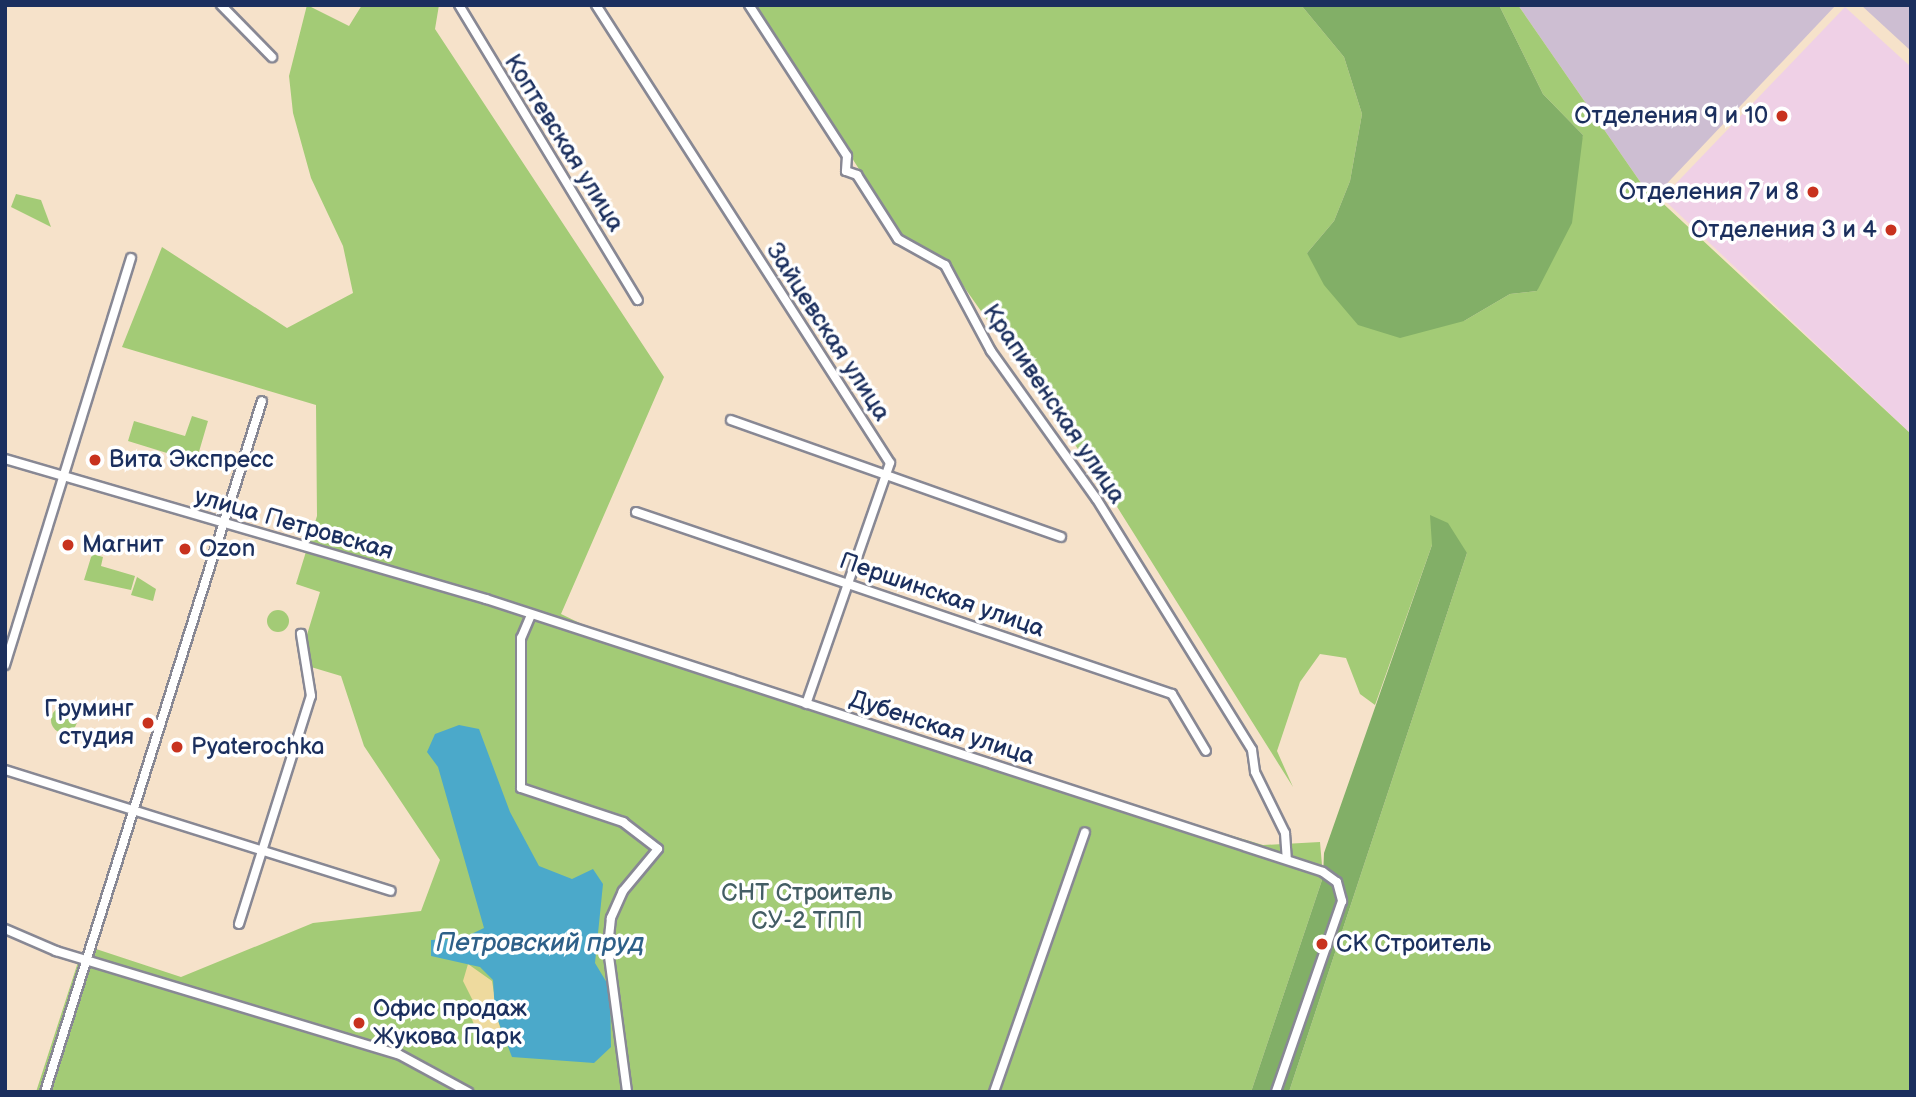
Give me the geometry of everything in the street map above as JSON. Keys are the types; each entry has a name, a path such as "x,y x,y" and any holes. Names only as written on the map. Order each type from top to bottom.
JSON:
{"street":[{"path":"221,5 272,57"},
{"name":"Коптевская улица","path":"459,5 638,300"},
{"name":"Зайцевская улица","path":"596,5 886,453 891,474"},
{"name":"Крапивенская улица","path":"749,5 847,156 846,171 858,176 898,239 945,265 991,351 1096,498 1252,750 1255,772 1285,833 1287,859"},
{"path":"5,665 131,258"},
{"path":"45,1092 89,961 262,401"},
{"path":"731,420 891,474 1061,537"},
{"name":"улица Петровская","path":"5,459 531,615"},
{"path":"806,704 891,474"},
{"name":"Першинская улица","path":"636,512 1172,694 1206,751"},
{"path":"531,615 521,638 521,788 623,822 658,849 618,898 611,918 608,949 627,1092"},
{"name":"Дубенская улица","path":"531,615 1287,859 1338,883 1340,909 1276,1092"},
{"path":"239,924 311,695 301,634"},
{"path":"5,770 390,891"},
{"path":"994,1092 1085,832"},
{"path":"5,929 89,961 398,1054 468,1092"}],"shaded area":[{"path":"1518,5 1836,5 1656,195 1641,183"},
{"path":"1861,5 1911,5 1911,51"},
{"path":"1845,7 1911,67 1911,434 1662,198"}],"green space":[{"name":"СНТ Строитель СУ-2 ТПП","path":"307,5 349,26 362,5 439,5 435,29 664,377 561,614 621,643 1056,783 1263,845 1320,842 1323,877 1251,1092 36,1092 78,962 90,947 181,977 313,923 421,911 440,860 364,746 341,676 311,667 306,638 320,592 296,584 317,516 316,405 122,347 162,247 287,328 353,293 343,246 311,178 293,113 289,76"},
{"path":"755,5 1301,5 1344,57 1362,114 1350,181 1334,221 1307,253 1464,321 1510,294 1537,291 1583,135 1543,94 1499,5 1518,5 1641,183 1911,434 1911,1092 1289,1092 1467,553 1432,545 1375,705 1360,694 1346,658 1320,654 1300,682 1277,751 1293,787 1104,486 943,257 902,237"},
{"path":"1301,5 1499,5 1543,94 1583,135 1572,223 1537,291 1510,294 1464,321 1400,338 1358,325 1324,285 1307,253 1334,221 1350,181 1362,114 1344,57"},
{"path":"16,194 41,200 51,227 11,207"},
{"path":"192,416 208,421 196,462 128,441 134,421 185,436"},
{"path":"1430,515 1448,523 1467,553 1289,1092 1251,1092 1323,877 1324,853 1432,545"},
{"path":"92,554 103,557 101,566 135,576 131,590 84,580"},
{"path":"137,577 156,589 153,601 131,595"},
{"path":"278,610 286,613 289,621 286,629 278,632 270,629 267,621 270,613"},
{"path":"64,707 73,711 77,720 73,729 64,733 55,729 51,720 55,711"}],"sand":[{"path":"468,964 492,981 502,1039 496,1046 478,1035 468,1009 475,1005 463,981"}],"water":[{"name":"Петровский пруд","path":"459,725 479,729 510,812 539,866 572,879 593,869 603,884 595,963 610,988 611,1047 594,1063 512,1057 495,1013 493,980 480,967 431,956 431,940 463,938 484,928 438,767 427,752 435,734"}],"place":[{"name":"Отделения 9 и 10","path":"1782,116"},
{"name":"Отделения 7 и 8","path":"1813,192"},
{"name":"Отделения 3 и 4","path":"1891,230"},
{"name":"Вита Экспресс","path":"95,460"},
{"name":"Магнит","path":"68,545"},
{"name":"Ozon","path":"185,549"},
{"name":"Груминг студия","path":"148,723"},
{"name":"Pyaterochka","path":"177,747"},
{"name":"СК Строитель","path":"1322,944"},
{"name":"Офис продаж Жукова Парк","path":"359,1023"}]}
